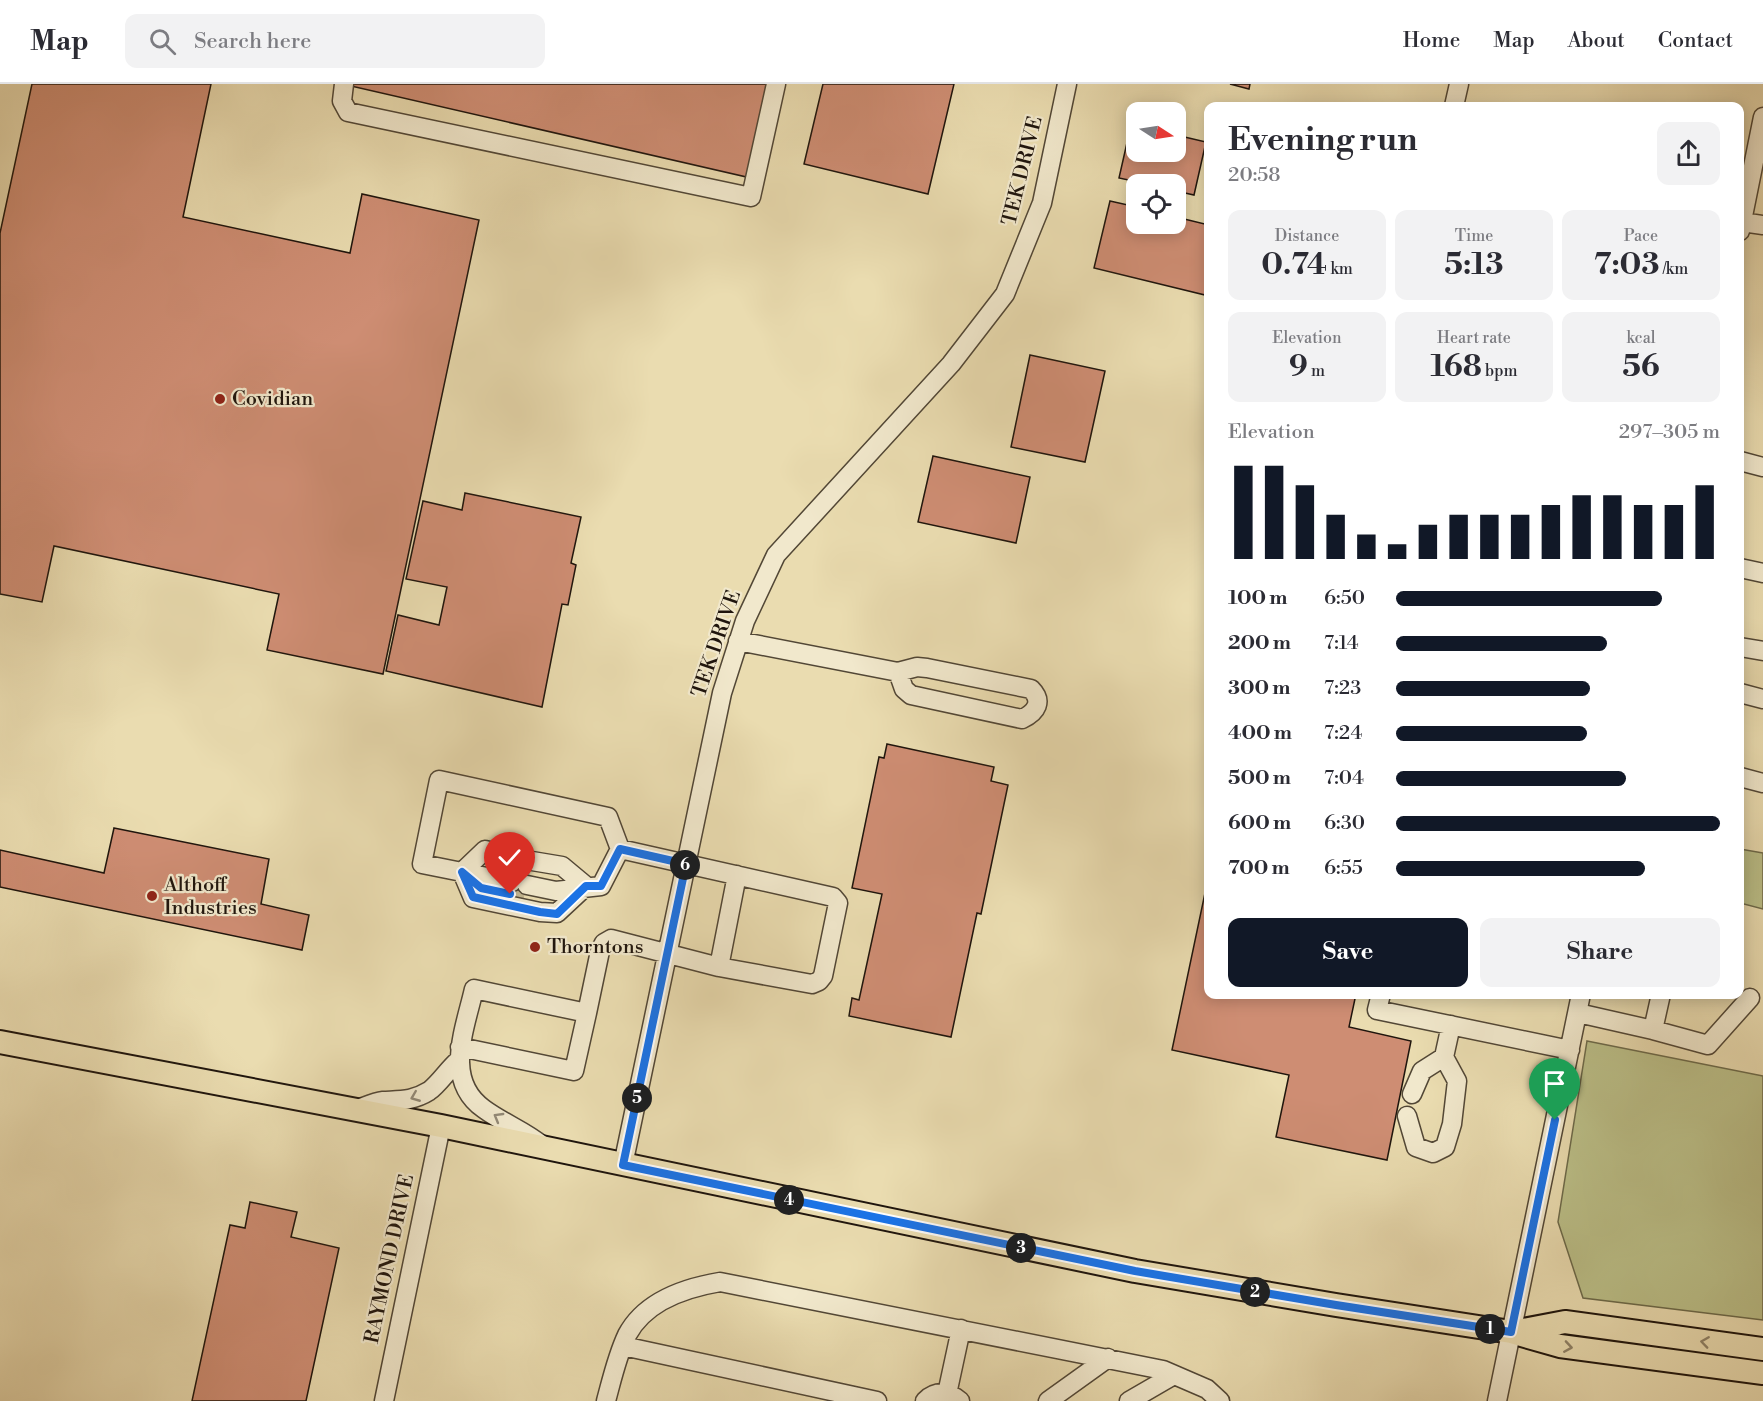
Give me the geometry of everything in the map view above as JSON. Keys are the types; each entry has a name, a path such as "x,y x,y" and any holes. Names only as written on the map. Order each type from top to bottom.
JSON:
{"main road":[{"path":"0,1042 441,1126 1135,1271 1511,1332 1560,1346 1763,1373"},
{"path":"1511,1332 1565,1322 1763,1349"}],"street":[{"path":"344,84 342,101 348,112 751,197 776,84"},
{"name":"TEK DRIVE","path":"623,1165 722,693 745,621 776,555 951,364 1005,294 1027,245 1042,203 1067,84"},
{"path":"1455,102 1459,84"},
{"path":"1744,211 1763,117"},
{"path":"1744,226 1763,225"},
{"path":"1744,462 1763,467"},
{"path":"1744,569 1763,573"},
{"path":"738,641 898,672 917,667 927,668 1031,688 1038,701 1036,710 1022,719 911,695 904,689 898,672"},
{"path":"1744,647 1763,651"},
{"path":"1744,694 1763,699"},
{"path":"1744,778 1763,783"},
{"path":"462,872 484,850 520,877 556,891 601,886 620,849 608,817 439,780 422,864 462,872 520,877 562,866 586,886"},
{"path":"460,1054 574,1071 600,951 604,943 611,939 719,967 812,984 823,976 838,903 833,897 620,849"},
{"path":"462,872 473,897 557,914 586,886"},
{"path":"719,967 737,875"},
{"path":"547,1149 530,1135 484,1109 473,1100 464,1087 460,1074 460,1054 474,989 587,1013"},
{"path":"1578,1013 1708,1045 1750,998"},
{"path":"1380,999 1377,1010 1570,1050"},
{"path":"1497,1401 1580,999"},
{"path":"1653,1030 1660,999"},
{"path":"1412,1094 1422,1071 1443,1057 1451,1025"},
{"path":"355,1110 381,1101 404,1101 431,1090 460,1054"},
{"path":"1407,1116 1416,1147 1432,1153 1445,1147 1452,1124 1457,1081 1443,1057"},
{"name":"RAYMOND DRIVE","path":"384,1401 441,1126"},
{"path":"606,1401 628,1334 646,1313 668,1296 696,1286 720,1282 1162,1370 1207,1389 1220,1401"},
{"path":"925,1401 936,1394 953,1397 961,1329"},
{"path":"623,1346 805,1393 877,1401"},
{"path":"1048,1401 1108,1358"},
{"path":"1129,1401 1174,1375"}],"green space":[{"path":"1744,850 1763,853 1763,909 1744,904"},
{"path":"1587,1041 1763,1076 1763,1320 1583,1298 1558,1222"}],"building":[{"name":"Covidian","path":"32,84 211,84 183,217 350,253 362,194 479,220 383,674 267,650 279,594 54,546 42,602 0,594 0,233"},
{"path":"352,84 773,84 751,178 351,86"},
{"path":"823,84 954,84 928,194 804,164"},
{"path":"1230,84 1250,84 1249,89"},
{"path":"1186,137 1204,142 1194,195 1186,193 1186,174 1126,174 1126,180 1119,178 1126,147 1126,162 1186,162"},
{"path":"1110,201 1126,205 1126,234 1186,234 1186,219 1204,224 1204,295 1094,268"},
{"path":"1030,355 1105,371 1085,462 1011,447"},
{"path":"933,456 1030,477 1016,543 918,522"},
{"path":"465,493 581,517 571,563 576,565 568,605 562,604 542,707 386,671 398,615 439,625 447,587 406,579 423,501 462,510"},
{"path":"887,744 994,767 991,781 1008,785 981,914 977,913 951,1037 849,1016 852,998 859,1000 882,894 852,888 879,757 884,758"},
{"name":"Althoff Industries","path":"114,828 269,859 261,904 309,915 302,950 0,887 0,850 104,873"},
{"path":"1204,898 1204,999 1355,999 1349,1027 1411,1041 1387,1160 1276,1137 1289,1075 1172,1050"},
{"path":"250,1202 297,1212 291,1237 339,1248 306,1401 192,1401 230,1225 245,1228"}],"tunnel":[{"path":"514,868 530,872"},
{"path":"510,894 524,897"}],"place":[{"name":"Covidian","path":"220,399"},
{"name":"Althoff Industries","path":"152,896"},
{"name":"Thorntons","path":"535,947"}],"route":[{"path":"510,894 481,888 462,872 473,897 557,914 586,886 601,886 620,849 686,864 623,1165 1135,1271 1511,1332 1555,1120"}]}
